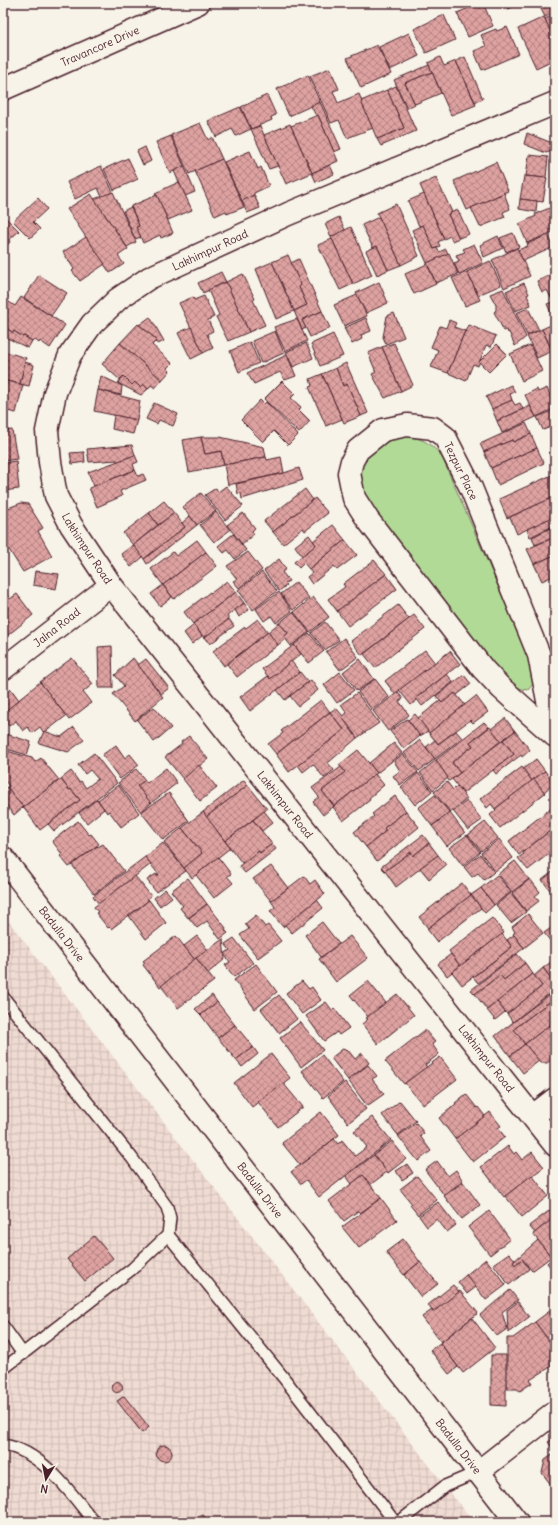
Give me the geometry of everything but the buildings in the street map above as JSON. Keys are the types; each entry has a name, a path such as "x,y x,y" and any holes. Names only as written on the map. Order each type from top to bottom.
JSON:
{"street":[{"name":"Travancore Drive","path":"3,89 198,3"},
{"name":"Lakhimpur Road","path":"555,103 288,214 150,278 118,299 92,324 70,355 55,393 47,431 50,462 56,496 71,525 111,585 555,1145"},
{"name":"Tezpur Place","path":"407,425 433,428 445,438 453,451 471,488 539,656 555,736 501,688 483,669 368,520 354,498 350,472 352,461 358,450 382,430 407,425"},
{"name":"Jalna Road","path":"3,669 111,585"},
{"name":"Badulla Drive","path":"3,858 517,1522"},
{"path":"533,1116 555,1100"},
{"path":"478,1472 555,1412"}],"lane":[{"path":"3,997 132,1158 167,1206 170,1218 168,1235 132,1269 3,1369"},
{"path":"168,1235 283,1376 395,1522"},
{"path":"3,1326 23,1354"},
{"path":"3,1445 33,1456 52,1472 94,1522"},
{"path":"399,1522 445,1486 478,1472"}],"shaded area":[{"path":"3,914 445,1486 474,1522 3,1522"}],"green space":[{"path":"398,436 412,437 423,440 433,447 442,457 535,671 534,681 528,690 512,685 481,651 363,496 358,477 365,456 383,441"}]}
